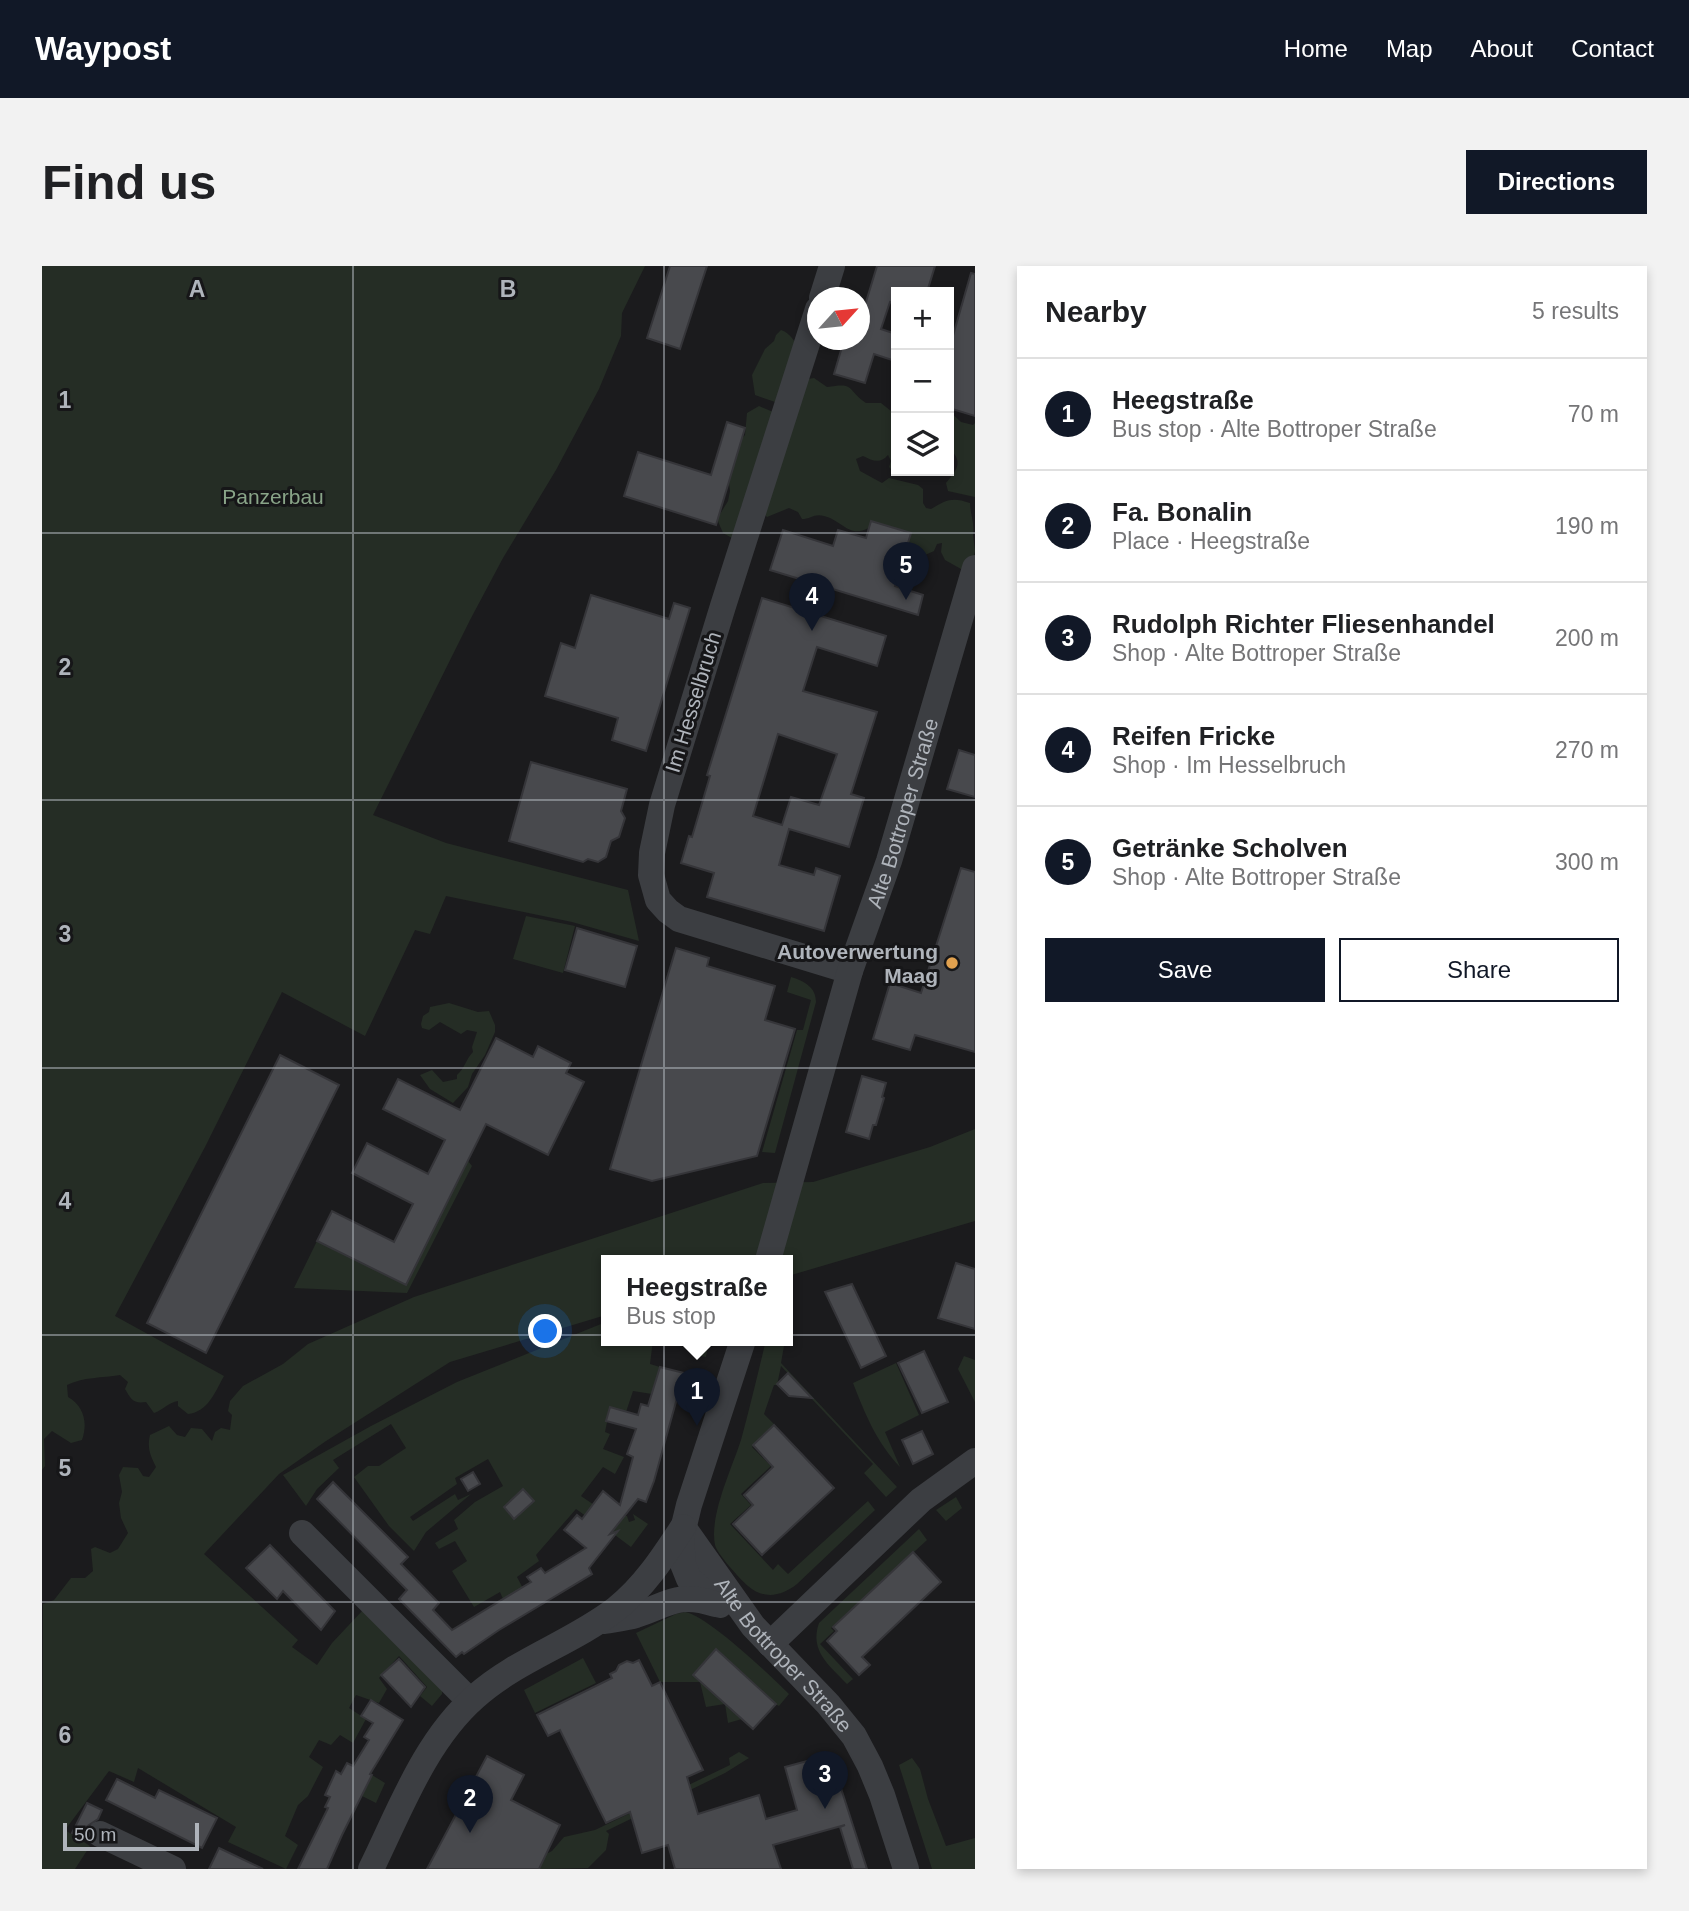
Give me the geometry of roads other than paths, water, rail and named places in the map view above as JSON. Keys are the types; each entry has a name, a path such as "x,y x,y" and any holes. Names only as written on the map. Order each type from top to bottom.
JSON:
{"street":[{"path":"825,287 832,266"},
{"name":"Im Hesselbruch","path":"807,341 668,783 650,866 652,884 658,900 679,919 850,971"},
{"name":"Alte Bottroper Straße","path":"769,1255 850,971 889,861 975,568"},
{"name":"Alte Bottroper Straße","path":"741,1346 683,1527 681,1554 687,1575 697,1587 761,1635"},
{"path":"761,1635 921,1500 975,1461"},
{"path":"370,1869 426,1760 470,1701 500,1678 616,1609 636,1590 683,1527"},
{"name":"Alte Bottroper Straße","path":"683,1527 761,1635 828,1704 854,1736 882,1795 900,1867"},
{"path":"302,1533 470,1701"},
{"path":"595,1623 636,1615 675,1600 699,1599 720,1605"},
{"path":"100,1834 173,1869"}],"place":[{"name":"Getränke Scholven","path":"906,600"},
{"name":"Reifen Fricke","path":"812,631"},
{"name":"Autoverwertung Maag","path":"952,963"},
{"name":"Heegstraße","path":"697,1426"},
{"name":"Rudolph Richter Fliesenhandel","path":"825,1809"},
{"name":"Fa. Bonalin","path":"470,1833"}],"park label":[{"name":"Panzerbau","path":"273,496"}]}
